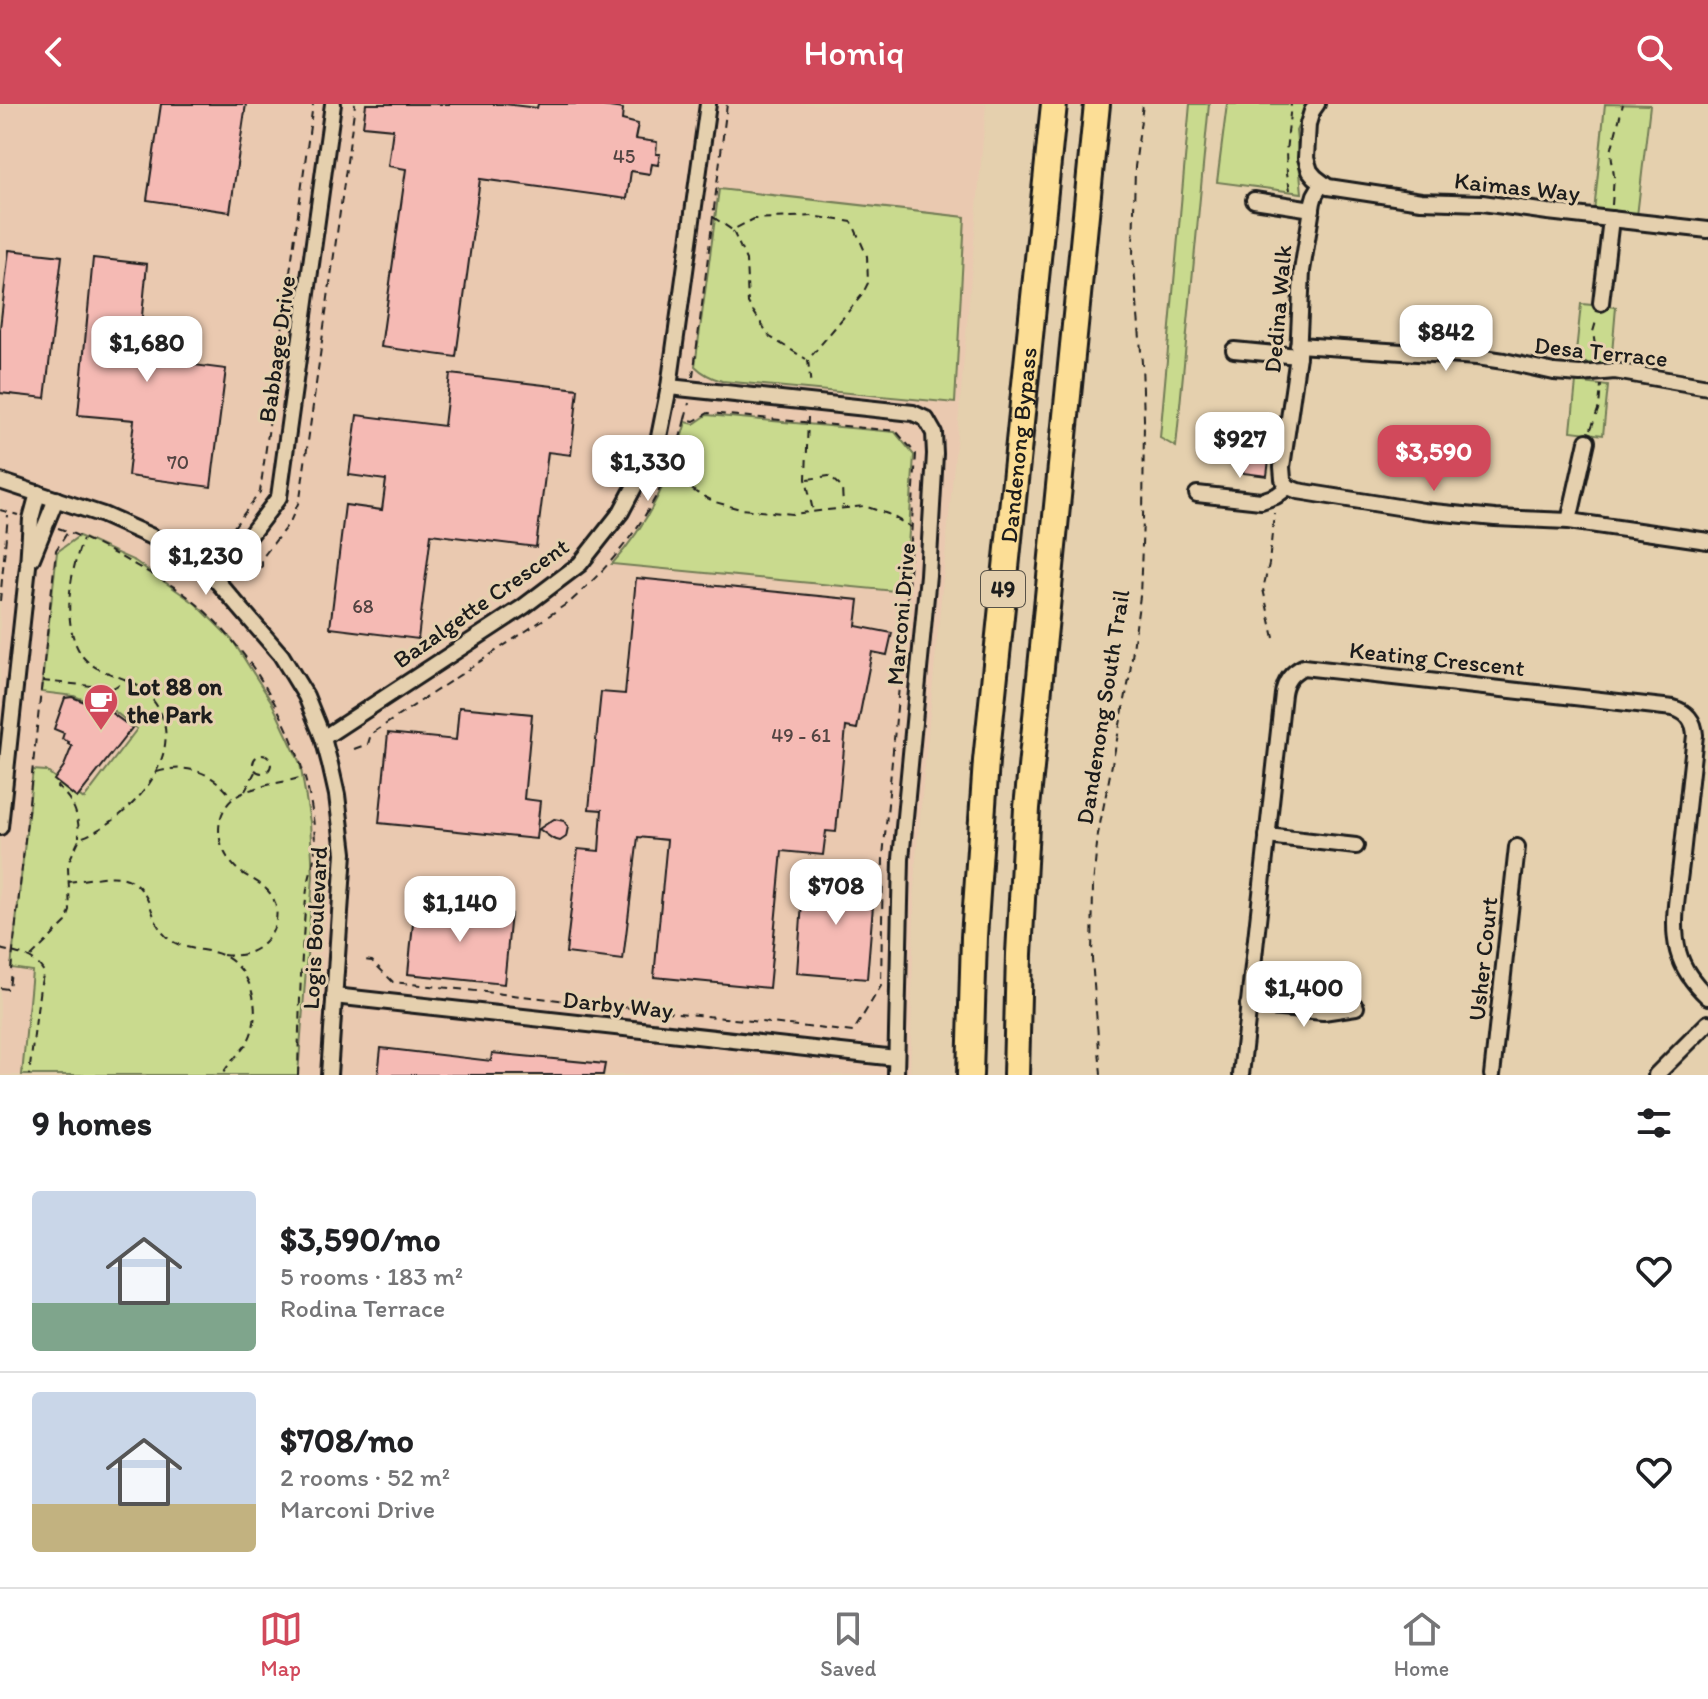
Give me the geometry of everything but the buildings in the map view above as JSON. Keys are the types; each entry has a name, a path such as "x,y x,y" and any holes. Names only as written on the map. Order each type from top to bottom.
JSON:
{"highway":[{"name":"Dandenong Bypass","path":"970,1075 977,881 988,736 1054,104"},
{"name":"Dandenong Bypass","path":"1016,1075 1027,808 1097,104"}],"street":[{"name":"Babbage Drive","path":"216,580 279,497 333,104"},
{"name":"Bazalgette Crescent","path":"323,738 523,607 580,564 621,512 658,442 669,387 708,104"},
{"path":"1317,104 1310,116 1306,153 1310,171 1322,183"},
{"name":"Dedina Walk","path":"1282,492 1282,467 1298,350 1302,271 1315,195 1322,183"},
{"name":"Kaimas Way","path":"1322,183 1344,190 1421,201 1482,203 1708,230"},
{"path":"1254,200 1312,209"},
{"path":"1601,303 1611,219"},
{"name":"Desa Terrace","path":"1234,350 1477,357 1567,374 1615,371 1708,387"},
{"name":"Marconi Drive","path":"669,387 913,413 926,419 934,433 928,575 901,859 896,1075"},
{"path":"1569,521 1587,441"},
{"name":"Logis Boulevard","path":"0,481 103,515 168,544 216,580 281,655 306,696 323,738 337,795 344,853 329,1075"},
{"path":"1197,494 1261,501 1282,492 1309,493 1423,511 1569,521 1708,541"},
{"path":"0,827 31,519 38,493"},
{"path":"28,566 56,499"},
{"name":"Keating Crescent","path":"1241,1075 1284,687 1290,676 1303,667 1683,711 1692,721 1695,735 1676,936 1683,966 1708,997"},
{"path":"1267,836 1356,846"},
{"name":"Usher Court","path":"1492,1075 1517,847"},
{"name":"Darby Way","path":"334,996 896,1058"},
{"path":"1248,1005 1323,1012 1356,1007"},
{"path":"1656,1075 1708,1023"}],"path":[{"path":"214,546 225,532 231,531 260,492 313,104"},
{"path":"251,578 262,566 262,558 290,522 300,499 355,104"},
{"path":"354,749 368,744 371,734 571,601 627,542 647,512 678,447 692,390 727,104"},
{"name":"Dandenong South Trail","path":"1101,1075 1092,959 1093,885 1098,834 1129,680 1140,596 1145,474 1133,255 1135,167 1143,104"},
{"path":"1289,206 1286,152 1291,104"},
{"path":"1611,219 1614,176 1611,152 1623,104"},
{"path":"732,230 754,219 812,216 852,222 867,256 868,283 862,295 808,360"},
{"path":"713,217 732,230 746,260 748,303 770,337 808,360 812,381 806,479 813,511"},
{"path":"1587,441 1601,397 1593,332 1601,303"},
{"path":"365,960 372,961 393,982 853,1032 881,986 883,857 916,454 896,431 708,413 694,421 685,419"},
{"path":"668,472 697,493 740,509 792,514 864,506 888,514 912,528"},
{"path":"806,479 829,476 842,488 843,508"},
{"path":"1274,638 1263,582 1282,492"},
{"path":"0,510 31,519"},
{"path":"0,601 8,513"},
{"path":"47,524 84,537 181,591 242,651 281,714 304,777 315,853 307,887 299,982 298,1075"},
{"path":"0,988 9,989 56,550 68,532"},
{"path":"80,838 101,829 123,812 143,790 163,759 167,740 164,721 154,702 140,687 93,665 84,657 76,642 69,604 76,556 84,537"},
{"path":"42,681 113,688 121,678"},
{"path":"245,792 256,771 255,758 268,757 271,766 268,771 256,771"},
{"path":"155,773 190,769 201,772 227,791 232,799"},
{"path":"68,882 112,876 133,881 142,888 158,928 167,938 178,944 221,955 248,953 260,947 272,932 277,917 276,906 265,888 238,870 224,852 220,839 220,818 232,799 245,792 304,777"},
{"path":"31,957 58,932 70,911 68,868 80,838 79,821 74,805 58,785"},
{"path":"0,949 31,957 44,972 29,1075"},
{"path":"221,955 244,976 256,1011 245,1046 222,1075"}],"shaded area":[{"path":"0,104 986,104 915,868 910,1075 0,1075"}],"green space":[{"path":"1190,104 1209,104 1176,447 1160,438"},
{"path":"1227,104 1309,104 1296,131 1302,193 1217,182"},
{"path":"1605,104 1650,105 1637,216 1594,212"},
{"path":"719,189 965,217 955,403 722,381 698,369 695,366"},
{"path":"1581,304 1616,307 1611,365 1575,362"},
{"path":"1576,382 1608,386 1603,435 1571,431"},
{"path":"707,415 895,432 914,455 905,592 612,564 637,532 657,498 686,422 694,424"},
{"path":"79,536 135,561 196,604 233,641 271,701 300,763 310,822 313,876 298,1075 22,1075 32,971 11,968 33,770 46,771 84,799 137,729 114,711 74,696 41,692 57,552"}],"place":[{"name":"Lot 88 on the Park","path":"101,732"}]}
